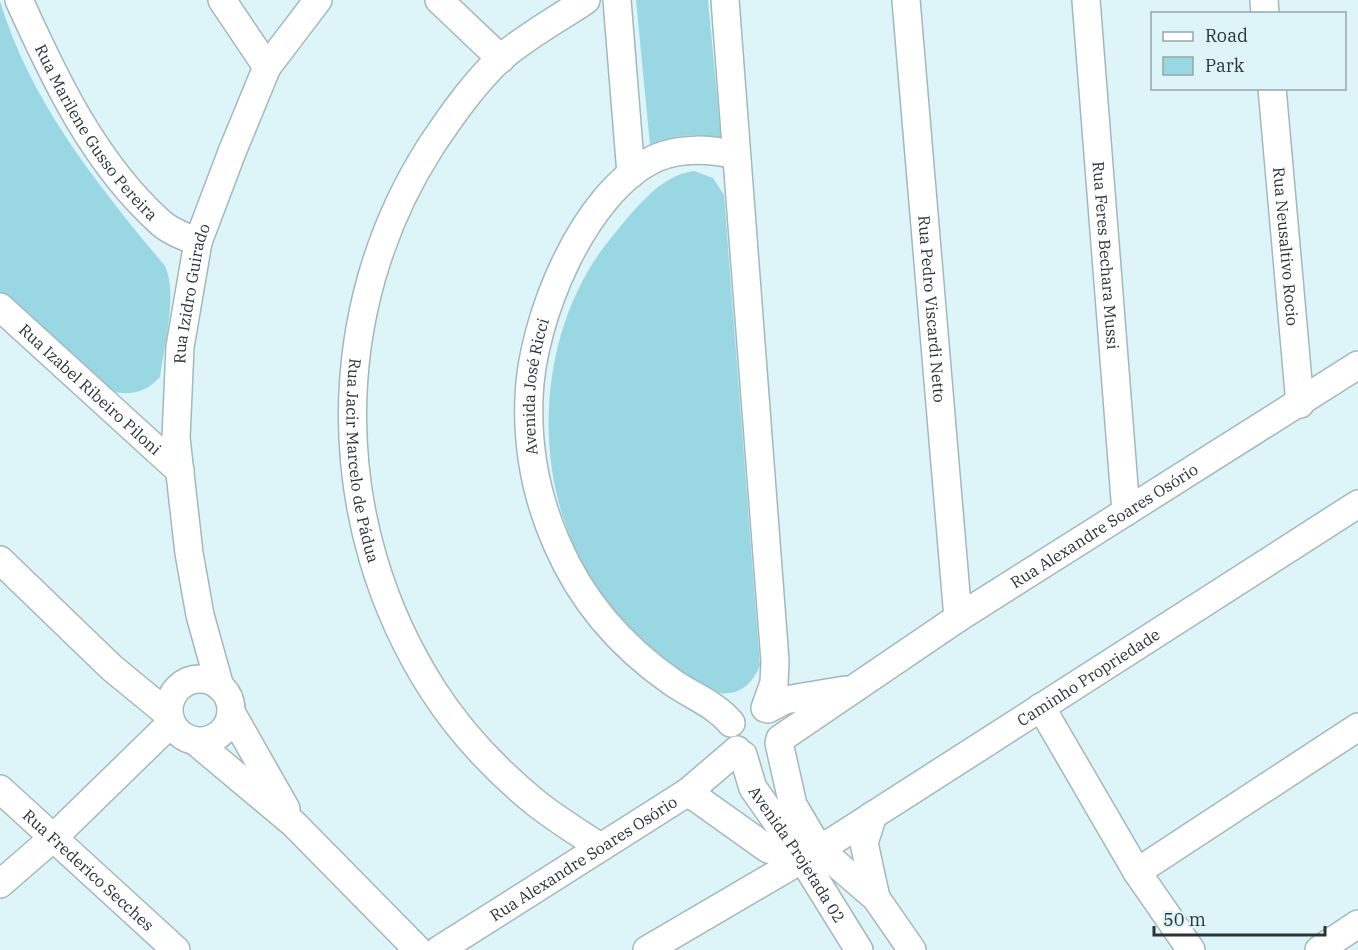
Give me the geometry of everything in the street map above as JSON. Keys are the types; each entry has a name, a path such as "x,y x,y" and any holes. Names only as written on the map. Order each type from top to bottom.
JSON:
{"street":[{"name":"Rua Marilene Gusso Pereira","path":"19,0 48,66 105,162 163,225 198,242"},
{"path":"222,0 267,67"},
{"name":"Rua Izidro Guirado","path":"199,684 200,615 176,438 180,347 198,242 267,67 318,0"},
{"path":"439,0 501,58"},
{"name":"Rua Jacir Marcelo de Pádua","path":"586,0 501,58 451,116 409,181 379,251 359,325 351,401 355,477 373,562 396,623 433,690 480,751 536,803 600,847"},
{"path":"617,0 632,174"},
{"path":"725,0 776,661 774,683 766,709"},
{"name":"Rua Pedro Viscardi Netto","path":"906,0 958,618"},
{"name":"Rua Feres Bechara Mussi","path":"1086,0 1126,512"},
{"name":"Rua Neusaltivo Rocio","path":"1272,90 1300,404"},
{"name":"Avenida José Ricci","path":"733,745 721,711 689,694 648,665 611,630 581,589 550,526 540,498 530,448 528,398 535,348 549,299 570,253 597,211 632,174 656,158 685,150 714,150 736,155"},
{"name":"Rua Izabel Ribeiro Piloni","path":"0,307 180,471"},
{"name":"Rua Alexandre Soares Osório","path":"779,741 958,618 1300,404 1358,365"},
{"name":"Caminho Propriedade","path":"647,950 873,815 1358,504"},
{"path":"0,560 112,668 170,718 177,732 195,741 294,824 418,950"},
{"path":"112,668 199,684 226,693 231,712 294,824"},
{"path":"0,884 53,838 170,718 169,702 199,684"},
{"name":"Rua Alexandre Soares Osório","path":"766,709 785,700 852,689"},
{"path":"755,706 766,709 777,719 779,741 767,755 751,758 733,745 735,715 755,706"},
{"path":"1041,706 1137,872 1191,950"},
{"path":"195,741 205,741 223,731 231,712"},
{"path":"1137,872 1358,727"},
{"name":"Avenida Projetada 02","path":"779,741 793,805 810,853 859,950"},
{"name":"Rua Alexandre Soares Osório","path":"439,950 688,792 733,745"},
{"name":"Avenida Projetada 02","path":"733,745 753,788 810,853 876,898 912,950"},
{"name":"Rua Frederico Secches","path":"0,789 176,950"},
{"path":"688,792 768,849 810,853"},
{"name":"Avenida Projetada 02","path":"873,815 864,843 876,898"},
{"path":"1319,950 1358,924"}],"green space":[{"path":"636,0 708,0 721,138 685,136 650,145"},
{"path":"0,1 29,74 69,142 165,266 169,278 170,305 160,377 142,390 122,393 107,390 0,293"},
{"path":"694,171 713,178 724,195 760,665 754,677 745,687 727,693 707,689 691,680 626,623 601,593 575,548 561,510 552,470 549,429 551,387 558,347 570,307 588,271 611,238 647,197 669,180"}]}
